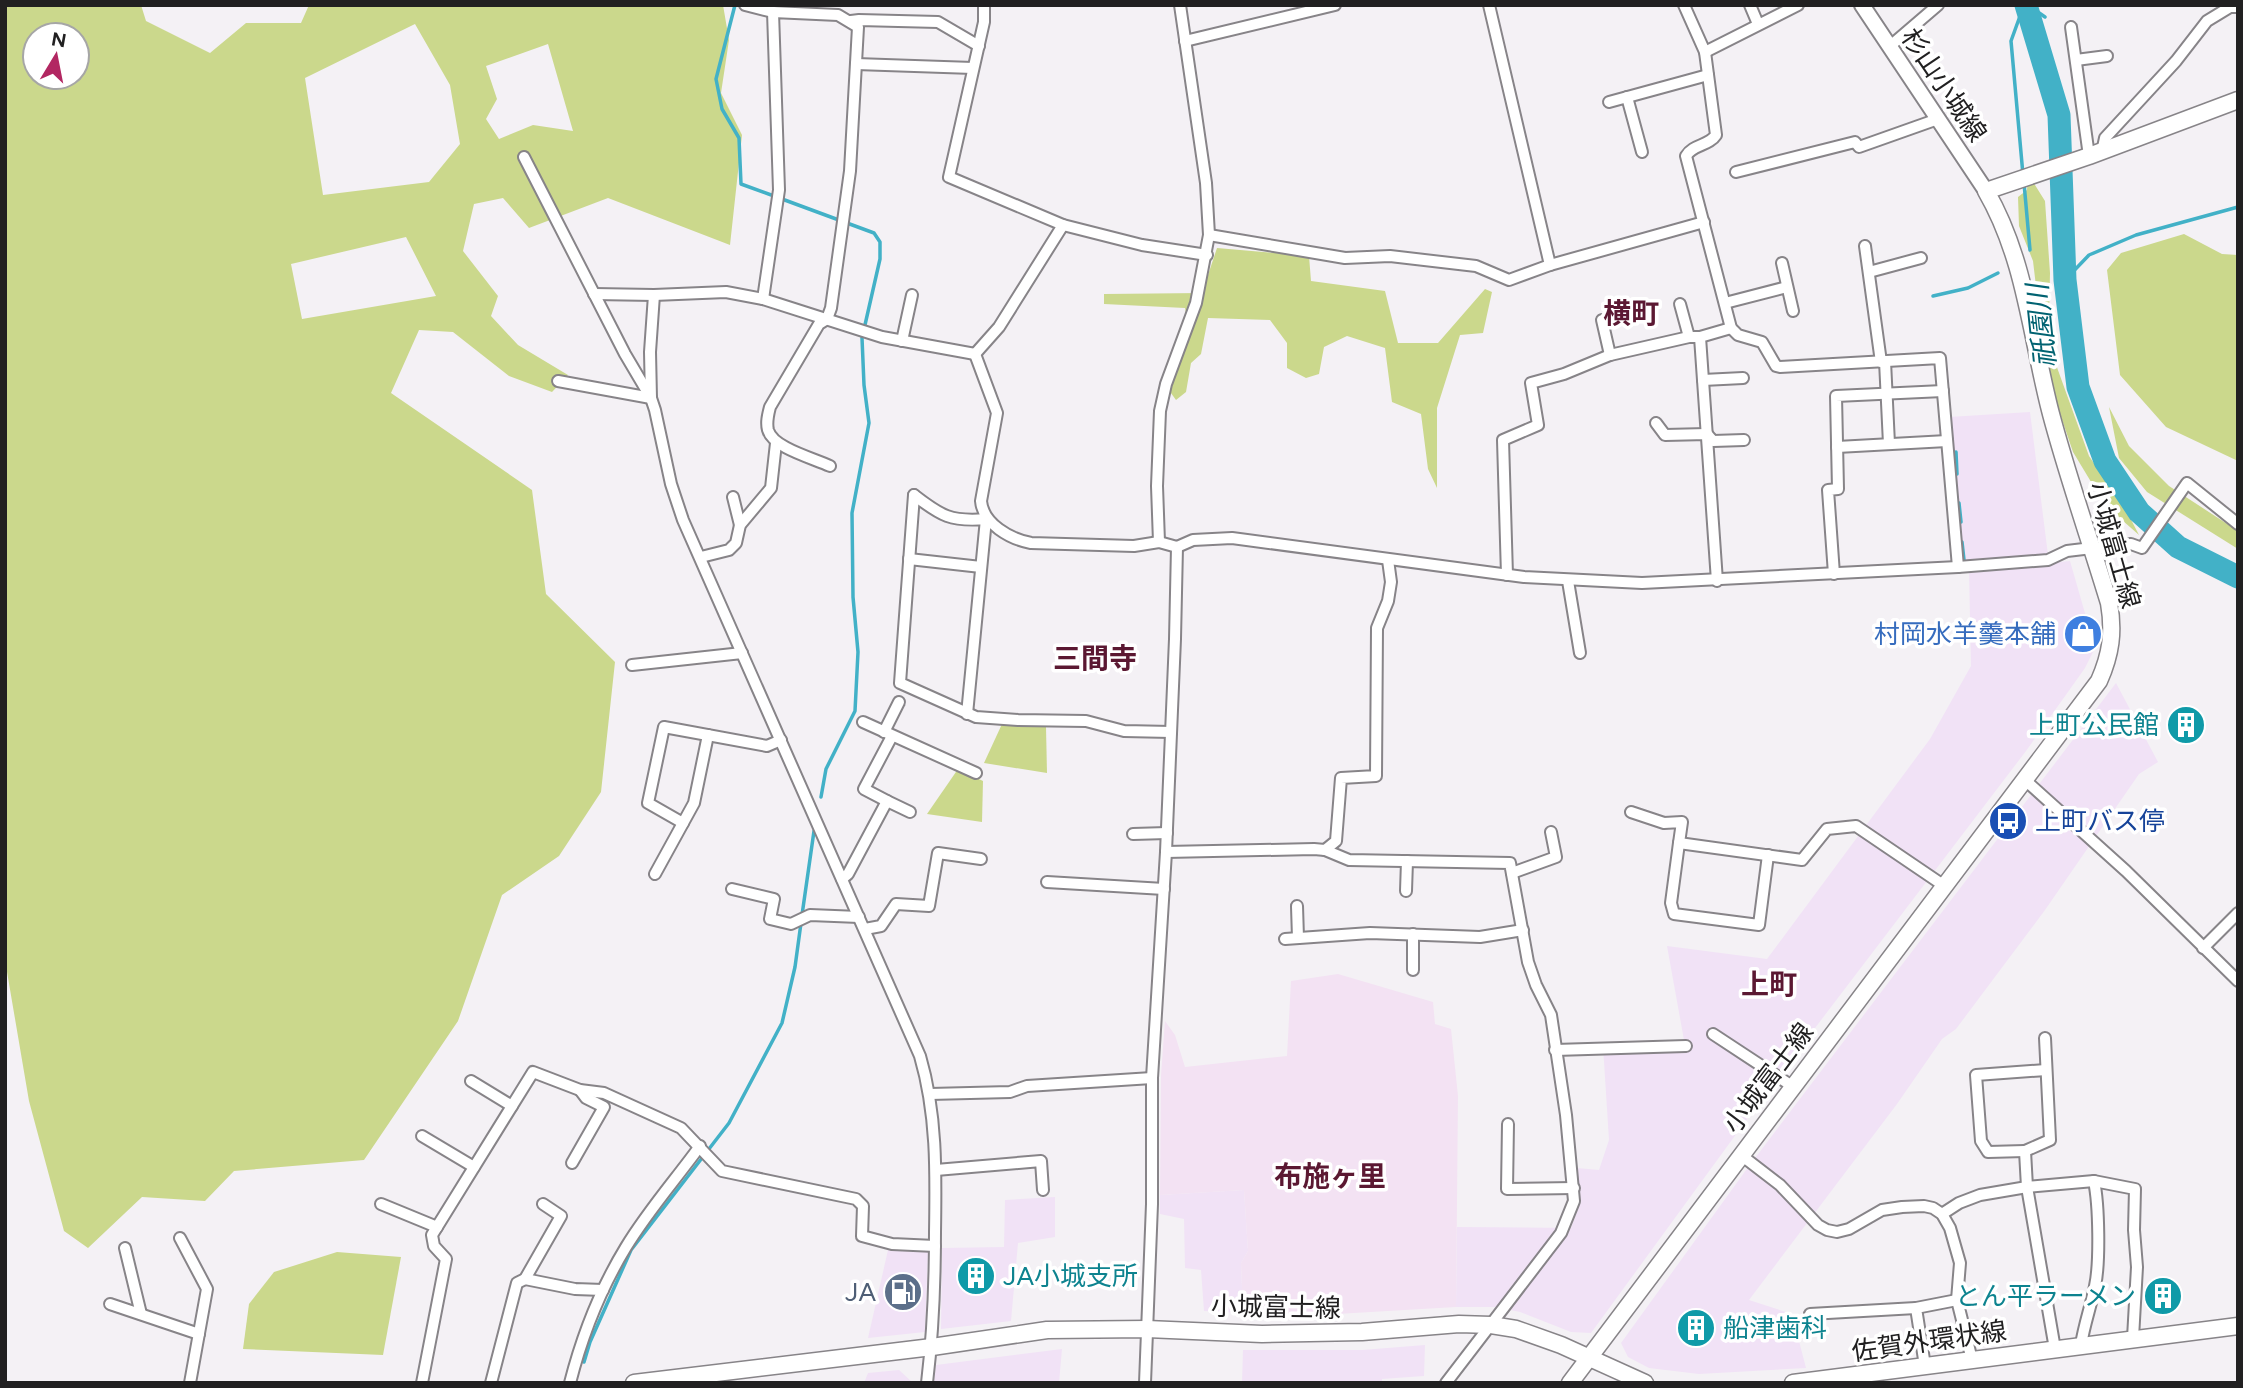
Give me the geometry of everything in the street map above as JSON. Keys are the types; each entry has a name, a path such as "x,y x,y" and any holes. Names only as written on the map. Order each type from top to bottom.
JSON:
{"main road":[{"name":"杉山小城線","path":"1862,5 1986,191"},
{"path":"1986,191 2095,154 2238,100"},
{"name":"小城富士線","path":"634,1383 932,1347 1047,1330 1147,1329 1262,1334 1362,1332 1459,1324 1491,1325 1540,1337 1589,1358 2099,681 2107,662 2113,624 2109,603 2051,415 2015,252 2000,215 1986,191"},
{"name":"佐賀外環状線","path":"1804,1382 2238,1326"},
{"path":"1570,1383 1589,1358 1645,1383"}],"street":[{"path":"745,5 773,12 838,15 858,27 850,171 831,308 827,319 819,324 770,407 767,423 769,433 776,443 830,466"},
{"path":"985,5 985,22 949,177 1063,225 1142,245 1207,255"},
{"path":"1159,542 1157,486 1160,411 1166,384 1196,303 1209,235 1206,183 1180,5"},
{"path":"1185,41 1335,5"},
{"path":"1489,5 1550,265"},
{"path":"1684,5 1705,52 1716,135 1713,140 1689,150 1686,156 1731,328 1738,335 1762,342 1776,366 1780,367 1940,358 1958,568"},
{"path":"1750,5 1758,24"},
{"path":"1705,52 1798,5"},
{"path":"1889,47 1938,5"},
{"path":"2095,154 2105,138 2176,61 2207,21 2230,8 2238,7"},
{"path":"763,299 779,190 773,12"},
{"path":"851,21 937,22 979,46"},
{"path":"2071,27 2095,154"},
{"path":"2076,60 2107,56"},
{"path":"856,64 973,68"},
{"path":"1609,102 1708,75"},
{"path":"1627,97 1642,152"},
{"path":"1736,172 1855,142 1859,147 1938,119"},
{"path":"524,157 651,398 656,410 671,484 683,520 920,1056 930,1094 936,1170 932,1347 927,1383"},
{"path":"1209,235 1345,258 1390,256 1476,266 1509,279 1704,222"},
{"path":"975,354 999,327 1063,225"},
{"path":"1865,246 1883,362 1889,444"},
{"path":"1869,272 1921,258"},
{"path":"1782,263 1793,311"},
{"path":"1725,303 1787,287"},
{"path":"594,294 726,292 763,299 902,341 975,354"},
{"path":"651,398 650,352 654,295"},
{"path":"902,341 912,295"},
{"path":"1680,304 1695,337 1703,380 1717,581"},
{"path":"1602,320 1610,355"},
{"path":"1507,575 1503,440 1538,425 1531,383 1610,355 1731,328"},
{"path":"975,354 996,413 981,501 982,511 986,519 1021,541 1031,543 1135,546 1159,542 1177,547 1193,540 1232,538 1507,575 1568,581 1642,583 1958,568 2048,560 2067,551 2092,548 2131,544 2142,548 2187,483 2238,524"},
{"path":"1703,380 1743,378"},
{"path":"558,381 651,398"},
{"path":"1834,574 1828,490 1838,489 1836,396 1943,391"},
{"path":"1656,423 1665,435 1707,435 1713,441 1744,440"},
{"path":"1837,447 1947,441"},
{"path":"740,525 771,488 776,443"},
{"path":"986,519 961,522 936,511 914,495 900,682 967,714 1018,720 1086,721 1124,731 1171,732"},
{"path":"701,557 729,550 736,543 740,525 733,498"},
{"path":"967,714 986,519"},
{"path":"1145,1383 1152,1204 1152,1079 1167,833 1177,547"},
{"path":"909,559 981,567"},
{"path":"1325,850 1336,842 1341,778 1376,776 1377,628 1388,601 1391,582 1388,560"},
{"path":"1568,581 1580,653"},
{"path":"632,666 742,653"},
{"path":"899,702 864,789 910,812"},
{"path":"863,722 976,773"},
{"path":"683,823 648,803 664,727 767,746 780,740"},
{"path":"655,874 694,803 708,735"},
{"path":"2025,780 2126,871 2238,981"},
{"path":"842,880 848,874 887,801"},
{"path":"1631,812 1664,823 1682,822 1671,903 1674,914 1759,925 1768,855"},
{"path":"1679,843 1802,860 1828,829 1856,826 1943,885"},
{"path":"1512,873 1556,857 1551,832"},
{"path":"1133,834 1167,833"},
{"path":"1166,852 1325,850 1349,860 1510,863 1528,962 1551,1015 1566,1115 1574,1200 1562,1233 1446,1383"},
{"path":"864,929 881,926 896,904 929,906 938,853 981,859"},
{"path":"1406,861 1406,891"},
{"path":"1047,882 1164,889"},
{"path":"732,888 774,899 770,919 791,924 810,915 859,917"},
{"path":"1297,906 1298,938"},
{"path":"2203,948 2238,913"},
{"path":"1285,939 1370,933 1480,937 1523,930"},
{"path":"1413,934 1413,970"},
{"path":"1713,1034 1792,1086"},
{"path":"2045,1038 2050,1140 2025,1151 1987,1152 1981,1140 1976,1075 2046,1070"},
{"path":"1555,1050 1686,1046"},
{"path":"422,1383 446,1259 434,1246 432,1235 533,1072 580,1090 604,1093 681,1128 722,1171 856,1199 863,1206 862,1236 892,1244 935,1246"},
{"path":"930,1094 1010,1092 1027,1086 1152,1079"},
{"path":"471,1082 512,1106"},
{"path":"572,1163 604,1107 586,1098 580,1090"},
{"path":"1508,1124 1507,1189 1574,1188"},
{"path":"422,1136 474,1167"},
{"path":"570,1383 603,1290 626,1246 701,1146"},
{"path":"2025,1151 2027,1187 2055,1349"},
{"path":"1741,1155 1780,1185 1818,1225 1827,1230 1837,1232 1849,1229 1882,1210 1902,1207 1924,1206 1942,1214 1950,1228 1960,1263 1957,1300 1972,1360"},
{"path":"936,1170 1041,1161 1043,1190"},
{"path":"1942,1214 1959,1203 1980,1195 2027,1187 2094,1181 2135,1189 2137,1266 2133,1338"},
{"path":"2081,1345 2085,1318 2096,1284 2097,1195 2094,1181"},
{"path":"381,1204 437,1227"},
{"path":"491,1383 517,1283 525,1279 561,1216 543,1204"},
{"path":"180,1238 207,1289 190,1383"},
{"path":"125,1248 141,1314"},
{"path":"525,1279 575,1289 603,1290"},
{"path":"1810,1314 1916,1308 1957,1300"},
{"path":"110,1304 199,1334"},
{"path":"1916,1308 1925,1366"}],"shaded area":[{"path":"2030,412 2049,563 2070,561 2095,648 2085,668 2026,751 1780,1074 1591,1333 1571,1332 1520,1312 1496,1307 1456,1307 1457,1227 1571,1228 1580,1203 1577,1168 1599,1170 1609,1140 1603,1046 1684,1040 1667,946 1767,959 1930,739 1971,666 1969,571 1961,559 1949,417"},
{"path":"2116,683 2158,762 2139,774 2045,910 1956,1029 1942,1039 1897,1104 1749,1300 1792,1314 1806,1368 1699,1374 1649,1368 1628,1357 1621,1343 1749,1166"},
{"path":"1338,974 1433,1002 1435,1024 1451,1029 1458,1096 1456,1307 1320,1315 1243,1313 1241,1263 1248,1251 1244,1190 1160,1195 1161,1075 1165,1021 1175,1035 1185,1067 1287,1056 1291,981"},
{"path":"1244,1190 1248,1251 1241,1263 1243,1313 1204,1311 1201,1270 1185,1268 1184,1219 1160,1214 1160,1195"},
{"path":"1055,1197 1055,1237 1018,1243 1011,1321 941,1329 942,1248 1004,1247 1005,1200"},
{"name":"JA","path":"888,1250 928,1252 925,1332 868,1338"},
{"path":"1425,1345 1424,1376 1382,1379 1382,1383 1242,1383 1243,1350 1362,1350"},
{"path":"1062,1349 1059,1383 934,1383 936,1365"},
{"path":"899,1370 913,1383 864,1383 868,1373"}],"green space":[{"path":"5,5 141,5 146,21 210,53 246,23 301,23 309,5 723,5 729,40 721,93 742,135 730,245 608,198 529,228 503,198 474,204 463,251 498,296 491,316 518,345 568,375 552,392 509,376 453,332 419,330 391,393 532,490 546,594 615,662 601,792 559,856 502,895 458,1021 364,1160 234,1171 205,1201 142,1197 88,1248 64,1231 29,1101 5,960","holes":["415,24 450,85 460,144 429,182 323,195 305,78","548,44 573,131 533,125 499,139 486,119 497,99 486,66","406,237 436,296 302,319 291,264"]},
{"path":"2028,174 2045,201 2050,273 2049,316 2040,320 2033,261 2019,226 2018,197 2027,190"},
{"path":"2184,234 2222,254 2238,255 2238,461 2166,427 2120,375 2107,270 2121,253"},
{"path":"1217,248 1309,256 1311,281 1385,291 1398,343 1438,343 1485,289 1492,292 1483,333 1460,335 1437,408 1437,488 1428,469 1421,414 1392,402 1385,348 1347,336 1324,347 1319,374 1306,378 1287,368 1287,343 1270,320 1208,318 1201,354 1191,363 1186,392 1176,400 1168,389 1190,336 1185,308 1104,304 1104,294 1202,293"},
{"path":"2050,348 2089,456 2126,510 2139,535 2105,505 2073,452 2050,384"},
{"path":"2109,407 2129,446 2169,486 2238,531 2238,549 2147,492 2119,458"},
{"path":"1002,724 1046,727 1047,773 984,763"},
{"path":"958,769 983,781 982,822 927,814"},
{"path":"337,1252 401,1257 383,1355 243,1349 249,1304 274,1272"}],"waterway":[{"path":"735,5 716,79 722,109 739,138 741,184 774,196"},
{"path":"2023,175 2011,41 2024,5"},
{"name":"祇園川","path":"2026,5 2059,115 2065,280 2078,387 2105,461 2139,512 2178,547 2238,577"},
{"path":"2028,5 2045,17"},
{"path":"2024,183 2030,250"},
{"path":"782,199 874,233 880,242 880,259 862,338 869,423 852,513 853,597 858,652 855,711 826,769 821,797"},
{"path":"2065,280 2089,255 2136,235 2238,207"},
{"path":"1933,296 1968,288 1998,273"},
{"path":"1956,452 1957,474"},
{"path":"1959,503 1961,522"},
{"path":"1962,542 1964,560"},
{"path":"802,915 814,831"},
{"path":"584,1362 590,1342 631,1250 729,1123 782,1023 795,967 801,923"}],"place":[{"name":"村岡水羊羹本舗","path":"2083,634"},
{"name":"上町公民館","path":"2186,725"},
{"name":"上町バス停","path":"2008,821"},
{"name":"JA小城支所","path":"976,1276"},
{"name":"JA","path":"903,1292"},
{"name":"とん平ラーメン","path":"2163,1296"},
{"name":"船津歯科","path":"1696,1328"}],"district":[{"name":"横町","path":"1631,313"},
{"name":"三間寺","path":"1095,658"},
{"name":"上町","path":"1769,984"},
{"name":"布施ヶ里","path":"1330,1176"}]}
